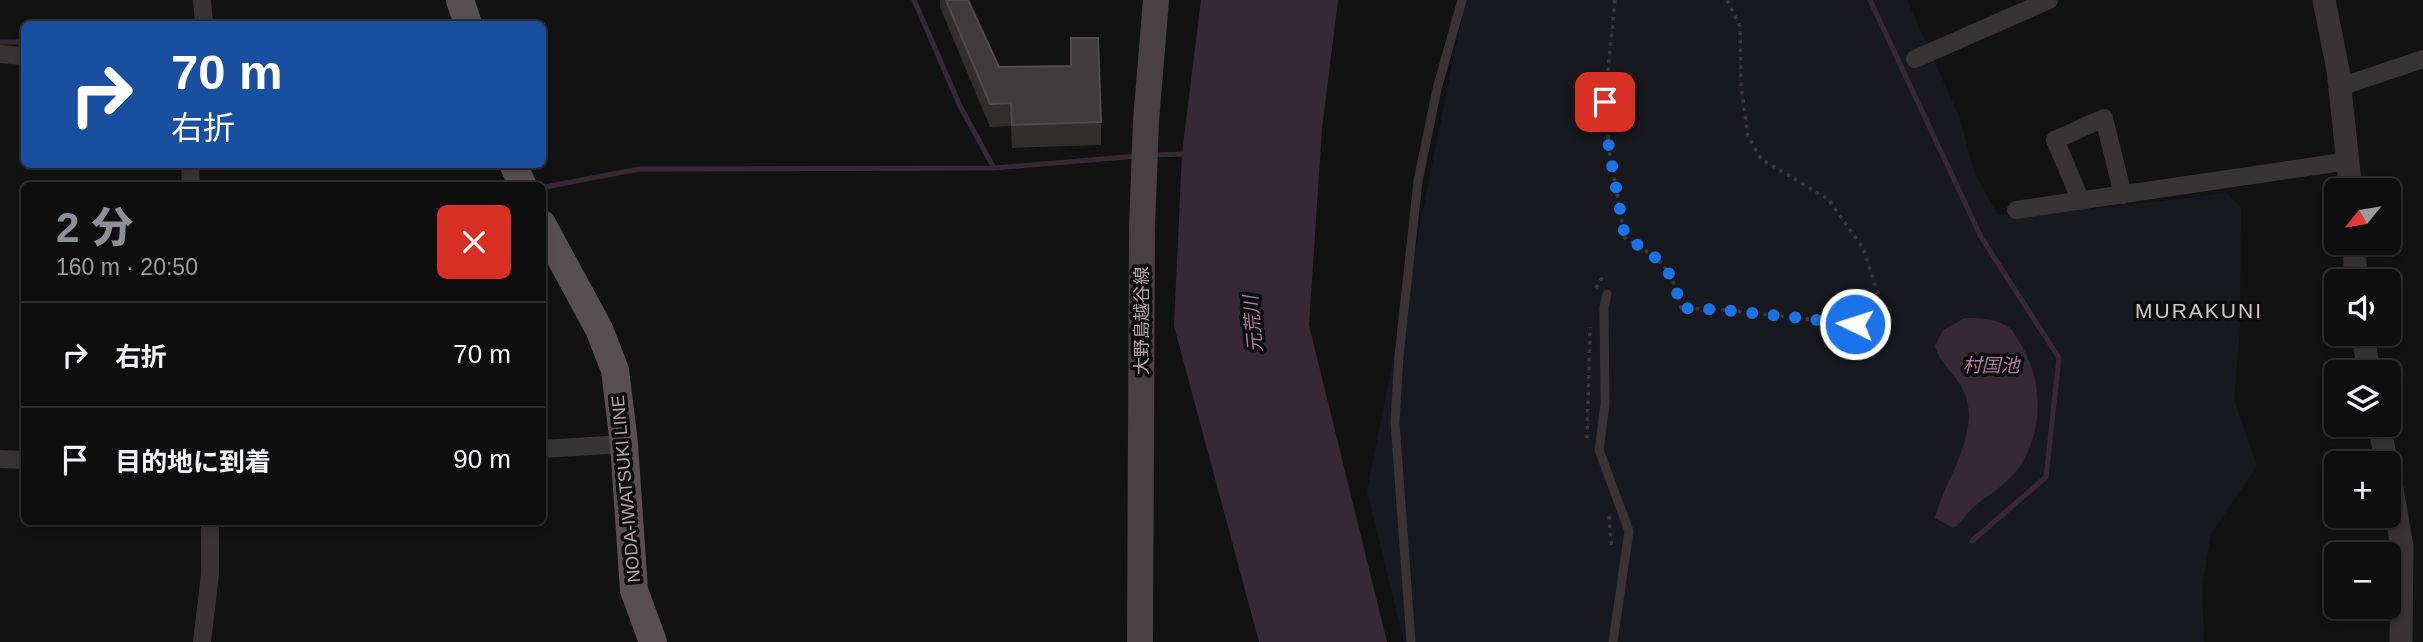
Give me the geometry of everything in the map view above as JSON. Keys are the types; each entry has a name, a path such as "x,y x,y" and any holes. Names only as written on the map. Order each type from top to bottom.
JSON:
{"main road":[{"path":"460,0 467,21"},
{"name":"大野島越谷線","path":"1140,642 1142,228 1146,121 1156,0"},
{"name":"NODA-IWATSUKI LINE","path":"546,231 599,329 615,370 624,444 634,590 653,642"}],"street":[{"path":"202,0 204,21"},
{"path":"1915,59 2049,0"},
{"path":"2324,0 2340,87 2350,178"},
{"path":"0,54 21,56"},
{"path":"2340,87 2423,59"},
{"path":"2081,201 2055,140 2104,118 2123,195"},
{"path":"2016,210 2349,161"},
{"path":"546,449 624,444"},
{"path":"0,459 21,460"},
{"path":"202,642 210,574 210,525"},
{"path":"2399,528 2402,548 2402,642"}],"lane":[{"path":"1411,642 1395,422 1399,356 1418,181 1437,89 1462,0"},
{"path":"1607,294 1604,307 1605,404 1599,450 1629,531 1613,642"}],"path":[{"path":"1615,0 1605,102 1609,149 1625,237 1657,256 1676,285 1681,308 1855,324 1876,314 1879,297 1863,248 1828,199 1761,159 1748,136 1741,86 1740,26 1727,0"}],"shaded area":[{"path":"1465,0 1907,0 1959,116 1975,174 1998,215 2102,208 2226,193 2241,207 2240,325 2234,400 2257,466 2211,534 2202,586 2204,642 1404,642 1367,491"}],"water":[{"name":"元荒川","path":"1201,0 1338,0 1322,129 1309,325 1387,642 1259,642 1174,326 1182,154"},
{"name":"村国池","path":"1965,318 1995,321 2012,330 2028,357 2038,404 2033,437 2020,466 2005,483 1953,528 1935,518 1959,459 1968,428 1969,412 1963,390 1935,346 1943,330"}],"building":[{"path":"946,0 968,0 999,67 1071,66 1071,38 1098,38 1101,122 1012,125 1011,103 990,104"}],"waterway":[{"path":"914,0 960,106 994,168"},
{"path":"1870,0 1981,237 2059,358 2046,477 1972,541"},
{"path":"0,42 21,42"},
{"path":"1151,155 1187,154"},
{"path":"546,187 639,169 994,168 1138,156"}],"district":[{"name":"MURAKUNI","path":"2199,310"}],"route":[{"path":"1605,102 1609,149 1625,237 1657,256 1676,285 1681,308 1855,324"}]}
